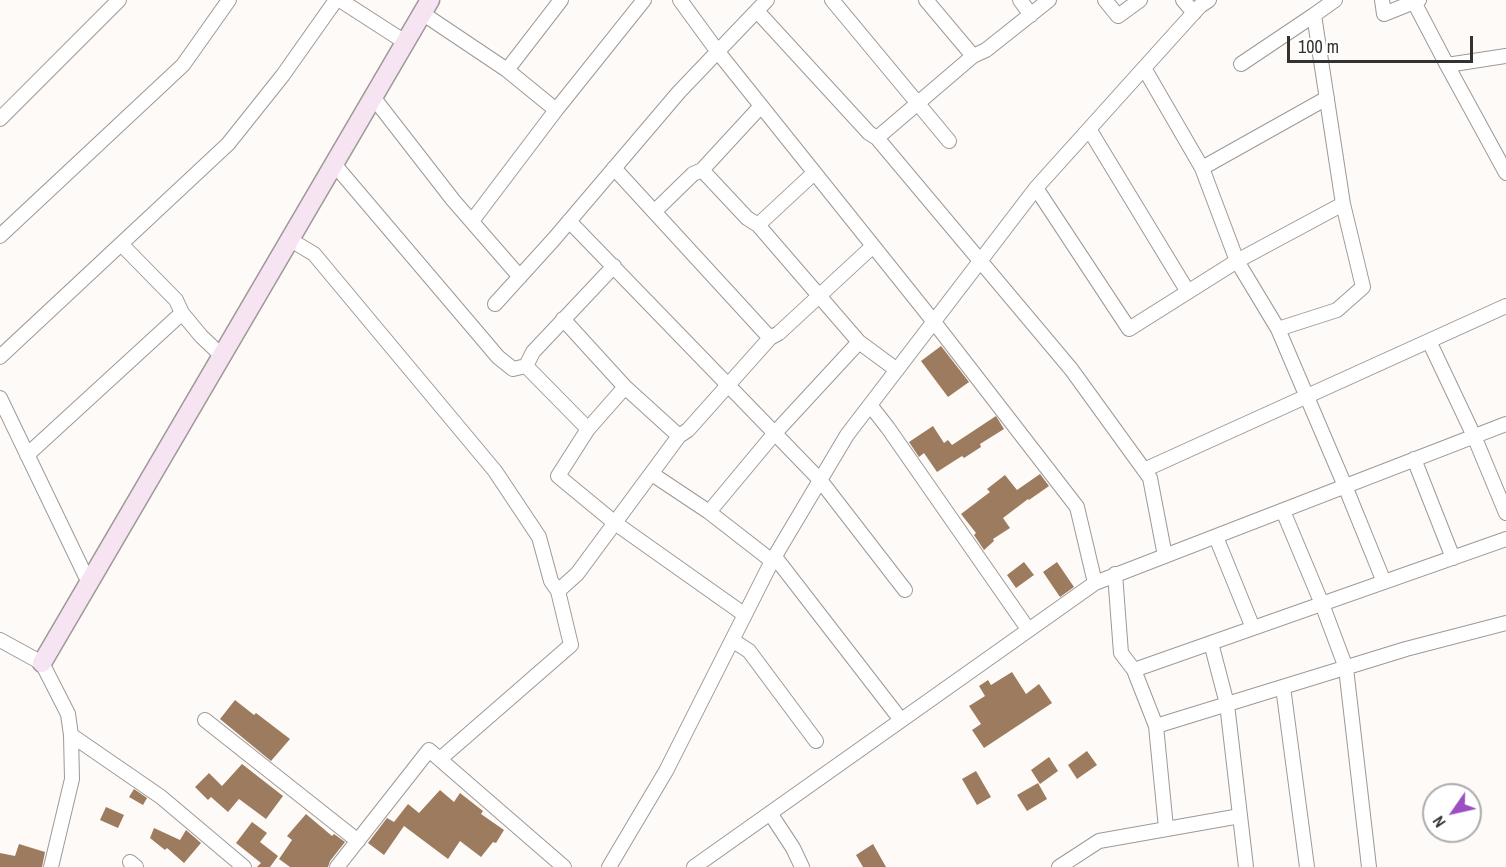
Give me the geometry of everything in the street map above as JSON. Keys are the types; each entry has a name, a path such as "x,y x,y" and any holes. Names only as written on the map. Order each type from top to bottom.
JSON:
{"street":[{"path":"0,119 119,0"},
{"path":"0,236 183,65 229,0"},
{"path":"0,357 228,144 283,75 338,0 405,42"},
{"path":"507,70 561,0"},
{"path":"472,221 556,110 644,0"},
{"path":"680,0 718,52 934,322 1077,507 1095,583"},
{"path":"495,304 679,92 767,0"},
{"path":"832,0 949,141"},
{"path":"926,0 973,56"},
{"path":"1020,0 1031,15"},
{"path":"878,138 973,56 986,50 1048,0"},
{"path":"1105,0 1118,16 1140,0"},
{"path":"1183,0 1194,14"},
{"path":"609,867 666,771 773,559 847,435 1036,188 1209,0"},
{"path":"1241,64 1335,0"},
{"path":"1382,0 1384,14 1417,1 1447,65 1506,173"},
{"path":"42,663 426,6 556,110"},
{"path":"757,11 869,133 878,138 1071,369 1150,478 1165,556"},
{"path":"1278,329 1337,310 1363,287 1343,204 1314,15"},
{"path":"1447,65 1506,56"},
{"path":"1144,68 1202,168 1237,261 1278,329 1383,582"},
{"path":"373,97 520,277"},
{"path":"1202,168 1327,98"},
{"path":"655,211 693,174 702,170 761,106"},
{"path":"1089,129 1188,292"},
{"path":"334,164 498,357 513,369 526,366"},
{"path":"615,168 770,338"},
{"path":"702,170 747,218 758,225 859,342 897,370"},
{"path":"758,225 814,173"},
{"path":"1036,188 1129,329 1237,261 1343,204"},
{"path":"569,221 727,387 820,480 905,590"},
{"path":"289,239 314,254 495,471 539,537 551,581 558,591 571,645 440,759"},
{"path":"122,245 176,300 182,313 221,355"},
{"path":"558,591 578,574 679,436 688,430 770,338 779,333 873,246"},
{"path":"526,366 533,352 562,319 614,266"},
{"path":"1144,470 1506,306"},
{"path":"27,455 182,313"},
{"path":"562,319 625,387 679,436"},
{"path":"1429,341 1474,436 1506,513"},
{"path":"709,512 774,434 859,342"},
{"path":"526,366 588,429"},
{"path":"625,387 588,429 558,477 615,523 745,615"},
{"path":"0,398 89,583"},
{"path":"870,405 1028,629"},
{"path":"694,867 1095,583 1506,424"},
{"path":"1414,459 1453,558"},
{"path":"652,474 773,559 901,720"},
{"path":"1283,511 1346,668 1369,867"},
{"path":"1216,537 1253,628"},
{"path":"1134,670 1506,539"},
{"path":"1115,574 1121,653 1134,670 1156,726 1166,828"},
{"path":"1156,726 1406,649 1506,623"},
{"path":"0,640 42,663 68,714 72,779 51,867"},
{"path":"732,640 749,651 816,741"},
{"path":"1211,643 1227,704 1246,867"},
{"path":"1283,687 1307,867"},
{"path":"205,720 358,841"},
{"path":"70,735 162,797 244,867"},
{"path":"337,867 429,750 564,867"},
{"path":"770,813 793,848 802,867"},
{"path":"1059,867 1099,841 1240,816"}],"building":[{"path":"941,346 969,382 948,397 921,361"},
{"path":"996,416 1004,429 980,444 981,447 964,458 962,456 937,472 924,453 919,457 909,442 933,426 944,443 948,440 952,445"},
{"path":"1040,474 1049,486 1003,518 1010,528 993,539 994,541 984,550 974,535 976,533 961,514 990,492 987,489 1005,475 1017,490"},
{"path":"1024,562 1034,575 1016,588 1007,575"},
{"path":"1057,562 1074,587 1060,597 1043,572"},
{"path":"1012,672 1026,694 1039,684 1052,703 984,748 972,730 981,724 969,706 985,696 979,686 988,680 991,685"},
{"path":"235,700 290,739 271,761 220,719"},
{"path":"1087,751 1097,765 1077,779 1068,765"},
{"path":"1049,757 1058,771 1040,784 1031,770"},
{"path":"242,764 283,796 266,819 239,799 228,812 211,797 208,800 195,787 209,773 222,786"},
{"path":"976,771 991,797 977,805 962,779"},
{"path":"1038,783 1047,799 1027,811 1017,795"},
{"path":"134,789 147,798 143,805 129,797"},
{"path":"440,790 454,802 460,793 483,811 481,814 504,830 496,843 493,842 481,857 460,841 448,859 404,826 384,855 368,843 387,818 394,822 408,804 419,813"},
{"path":"106,807 124,815 118,828 100,820"},
{"path":"306,814 332,836 334,834 345,842 328,867 290,867 279,859 292,840 287,836"},
{"path":"252,822 267,833 260,842 278,856 270,867 257,867 261,863 236,843"},
{"path":"154,828 180,840 186,830 201,843 184,863 167,848 165,850 150,838"},
{"path":"19,844 45,852 42,867 0,867 0,853 15,856"},
{"path":"873,844 886,867 863,867 856,855"}]}
